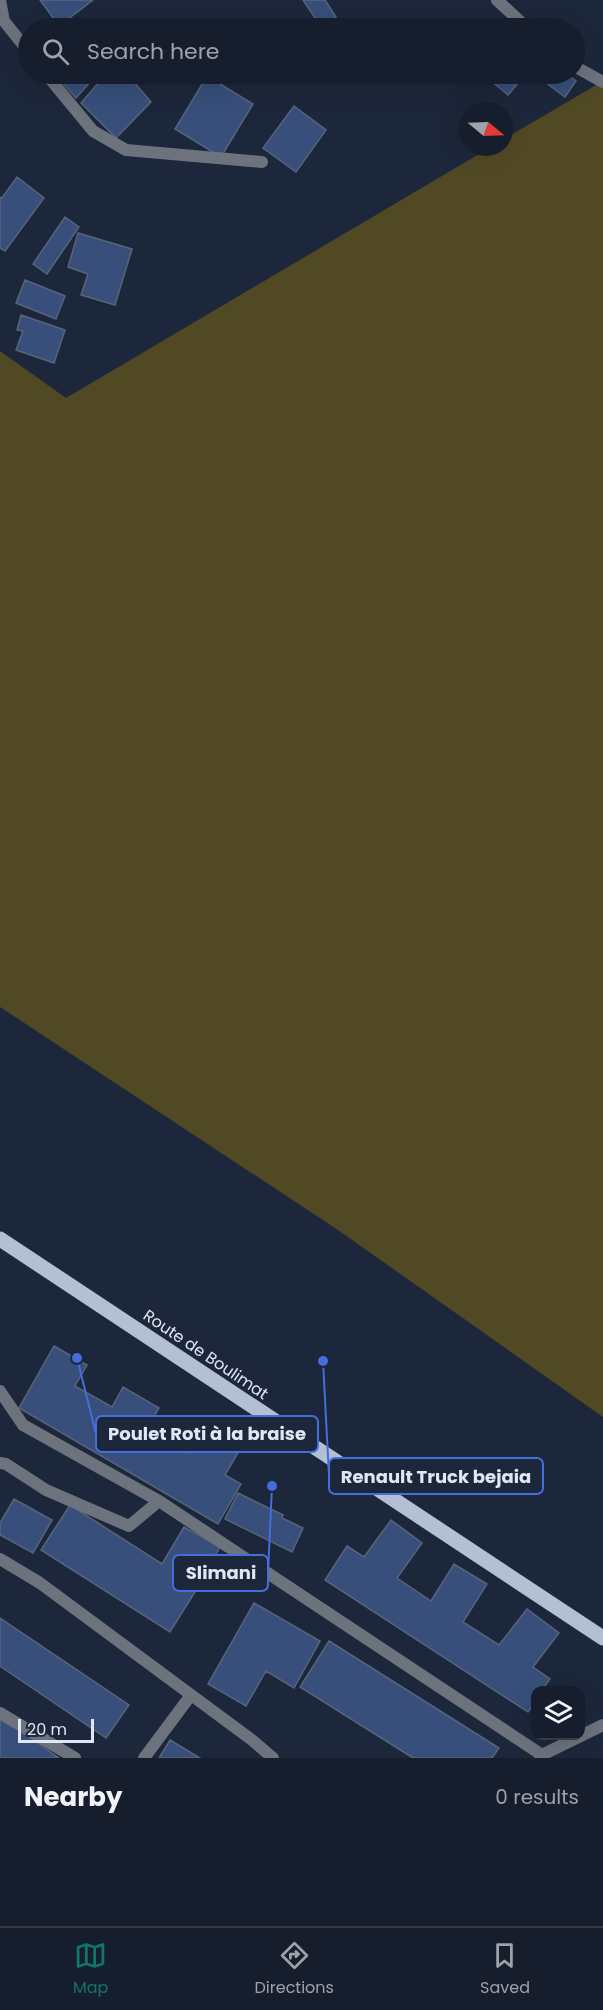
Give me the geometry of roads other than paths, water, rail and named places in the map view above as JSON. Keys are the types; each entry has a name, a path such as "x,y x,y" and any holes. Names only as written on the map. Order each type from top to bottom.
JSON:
{"main road":[{"name":"Route de Boulimat","path":"0,1239 603,1638"}],"street":[{"path":"0,0 2,23 18,40"},
{"path":"496,0 516,18"},
{"path":"585,72 603,82"},
{"path":"54,84 93,131 126,150 262,162"},
{"path":"0,1391 23,1425 159,1501 541,1757 603,1725"},
{"path":"0,1463 6,1464 46,1490 129,1526 159,1501"},
{"path":"0,1559 40,1583 273,1758"},
{"path":"144,1758 191,1695"},
{"path":"0,1713 75,1758"}],"place":[{"name":"Poulet Roti à la braise","path":"77,1358"},
{"name":"Renault Truck bejaia","path":"323,1361"},
{"name":"Slimani","path":"272,1486"}]}
